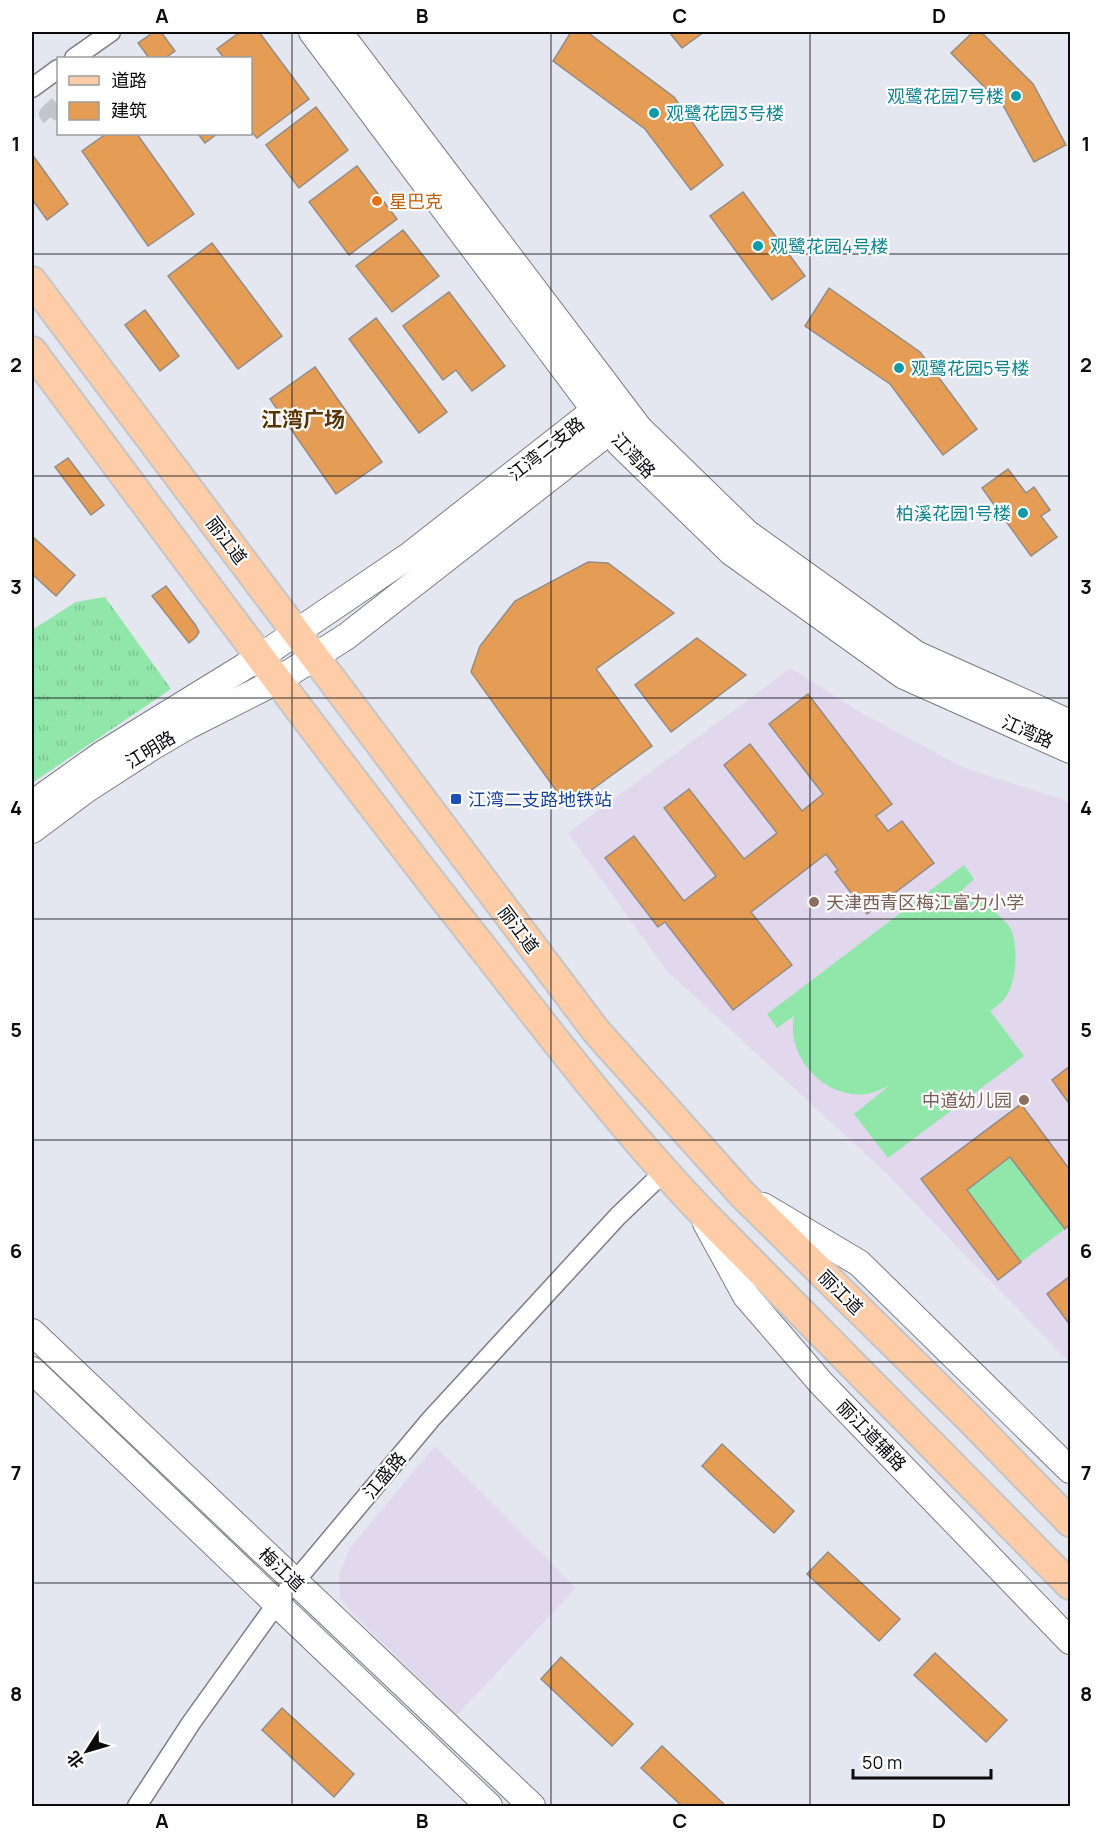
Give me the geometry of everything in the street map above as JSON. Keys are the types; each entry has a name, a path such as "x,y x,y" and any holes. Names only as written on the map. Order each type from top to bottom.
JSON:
{"main road":[{"name":"丽江道","path":"32,281 596,1031 742,1194 1071,1522"},
{"path":"32,351 345,772 566,1054 664,1172 1071,1585"}],"street":[{"path":"78,57 98,52 111,32"},
{"name":"江湾路","path":"312,32 620,444 731,552 904,676 1071,750"},
{"name":"江湾路","path":"339,32 639,428 747,533 916,654 1071,723"},
{"path":"32,88 57,70"},
{"name":"江湾二支路","path":"260,657 410,555 595,410 622,405"},
{"name":"江湾二支路","path":"277,681 347,636 611,430 622,405"},
{"name":"江明路","path":"32,804 101,755 260,657"},
{"name":"江明路","path":"32,830 87,789 152,747 277,681"},
{"name":"江盛路","path":"137,1806 191,1723 295,1581 431,1419 618,1216 664,1172"},
{"path":"742,1194 859,1263 1071,1470"},
{"name":"丽江道辅路","path":"699,1209 746,1296 821,1383 1071,1641"},
{"name":"梅江道","path":"32,1332 531,1806"},
{"name":"梅江道","path":"32,1371 489,1806"}],"shaded area":[{"name":"天津西青区梅江富力小学","path":"791,668 858,711 962,767 1070,802 1070,1363 884,1171 667,971 568,833"},
{"path":"435,1446 576,1588 457,1715 350,1611 340,1597 339,1574 350,1548"}],"green space":[{"path":"105,597 171,689 32,783 32,630 76,602"},
{"path":"964,865 974,879 959,893 974,897 988,905 1009,926 1012,933 1015,950 1013,980 1000,1004 990,1011 1024,1056 888,1158 854,1114 889,1086 867,1094 851,1094 836,1090 811,1072 802,1060 793,1031 794,1016 777,1028 767,1014"},
{"path":"1010,1157 1065,1229 1021,1262 967,1190"}],"building":[{"path":"154,32 161,32 175,51 166,57 148,57 138,43"},
{"path":"240,32 259,32 309,99 257,138 252,132 252,57 223,57 217,49"},
{"name":"观鹭花园3号楼","path":"571,32 587,32 674,97 723,165 691,190 645,129 553,61"},
{"path":"669,32 704,32 682,48"},
{"name":"观鹭花园7号楼","path":"973,32 981,32 1033,84 1066,145 1034,162 1004,107 951,53"},
{"path":"316,107 348,150 299,188 266,145"},
{"path":"105,135 138,135 194,214 148,246 82,151"},
{"path":"199,135 216,135 205,143"},
{"path":"34,157 68,204 47,220 32,199 32,159"},
{"path":"357,166 397,219 349,255 309,202"},
{"name":"观鹭花园4号楼","path":"743,192 805,276 772,300 710,216"},
{"path":"403,230 439,276 392,312 356,266"},
{"path":"212,243 282,336 238,369 168,276"},
{"name":"观鹭花园5号楼","path":"829,288 920,352 977,429 943,455 890,384 805,326"},
{"path":"449,292 505,366 472,391 456,370 443,380 403,326"},
{"path":"145,310 179,356 160,371 125,325"},
{"path":"376,318 447,412 419,433 349,339"},
{"path":"315,367 382,462 336,494 270,399"},
{"path":"68,458 104,505 91,515 55,467"},
{"name":"柏溪花园1号楼","path":"1008,469 1026,493 1034,487 1050,510 1041,516 1057,537 1031,556 982,488"},
{"path":"32,536 75,575 56,596 32,574"},
{"path":"588,562 608,563 674,613 596,669 652,746 568,807 471,672 480,646 515,601"},
{"path":"166,586 199,632 189,643 152,596"},
{"path":"697,638 746,675 671,732 635,685"},
{"path":"808,694 892,804 876,816 888,831 902,821 934,863 867,914 835,872 838,870 826,854 751,912 792,965 733,1010 665,922 658,927 605,858 634,836 684,901 716,876 664,808 689,789 744,859 777,833 724,765 750,744 802,811 823,794 769,724"},
{"path":"1070,1066 1070,1105 1052,1080"},
{"path":"1021,1104 1070,1170 1070,1224 1065,1229 1010,1157 967,1190 1021,1262 998,1280 921,1179"},
{"path":"1070,1276 1070,1325 1047,1294"},
{"path":"722,1444 794,1511 774,1533 702,1466"},
{"path":"828,1552 900,1619 879,1641 807,1574"},
{"path":"935,1653 1007,1720 986,1742 914,1675"},
{"path":"561,1657 633,1724 612,1746 541,1679"},
{"path":"282,1708 354,1774 334,1797 262,1730"},
{"path":"662,1746 726,1806 682,1806 641,1768"}],"tunnel":[{"path":"57,106 48,114 55,123 57,122"}],"place":[{"name":"观鹭花园7号楼","path":"1016,96"},
{"name":"观鹭花园3号楼","path":"654,113"},
{"name":"星巴克","path":"377,201"},
{"name":"观鹭花园4号楼","path":"758,246"},
{"name":"观鹭花园5号楼","path":"899,368"},
{"name":"柏溪花园1号楼","path":"1023,513"},
{"name":"江湾二支路地铁站","path":"456,799"},
{"name":"天津西青区梅江富力小学","path":"814,902"},
{"name":"中道幼儿园","path":"1024,1100"}],"district":[{"name":"江湾广场","path":"303,419"}]}
